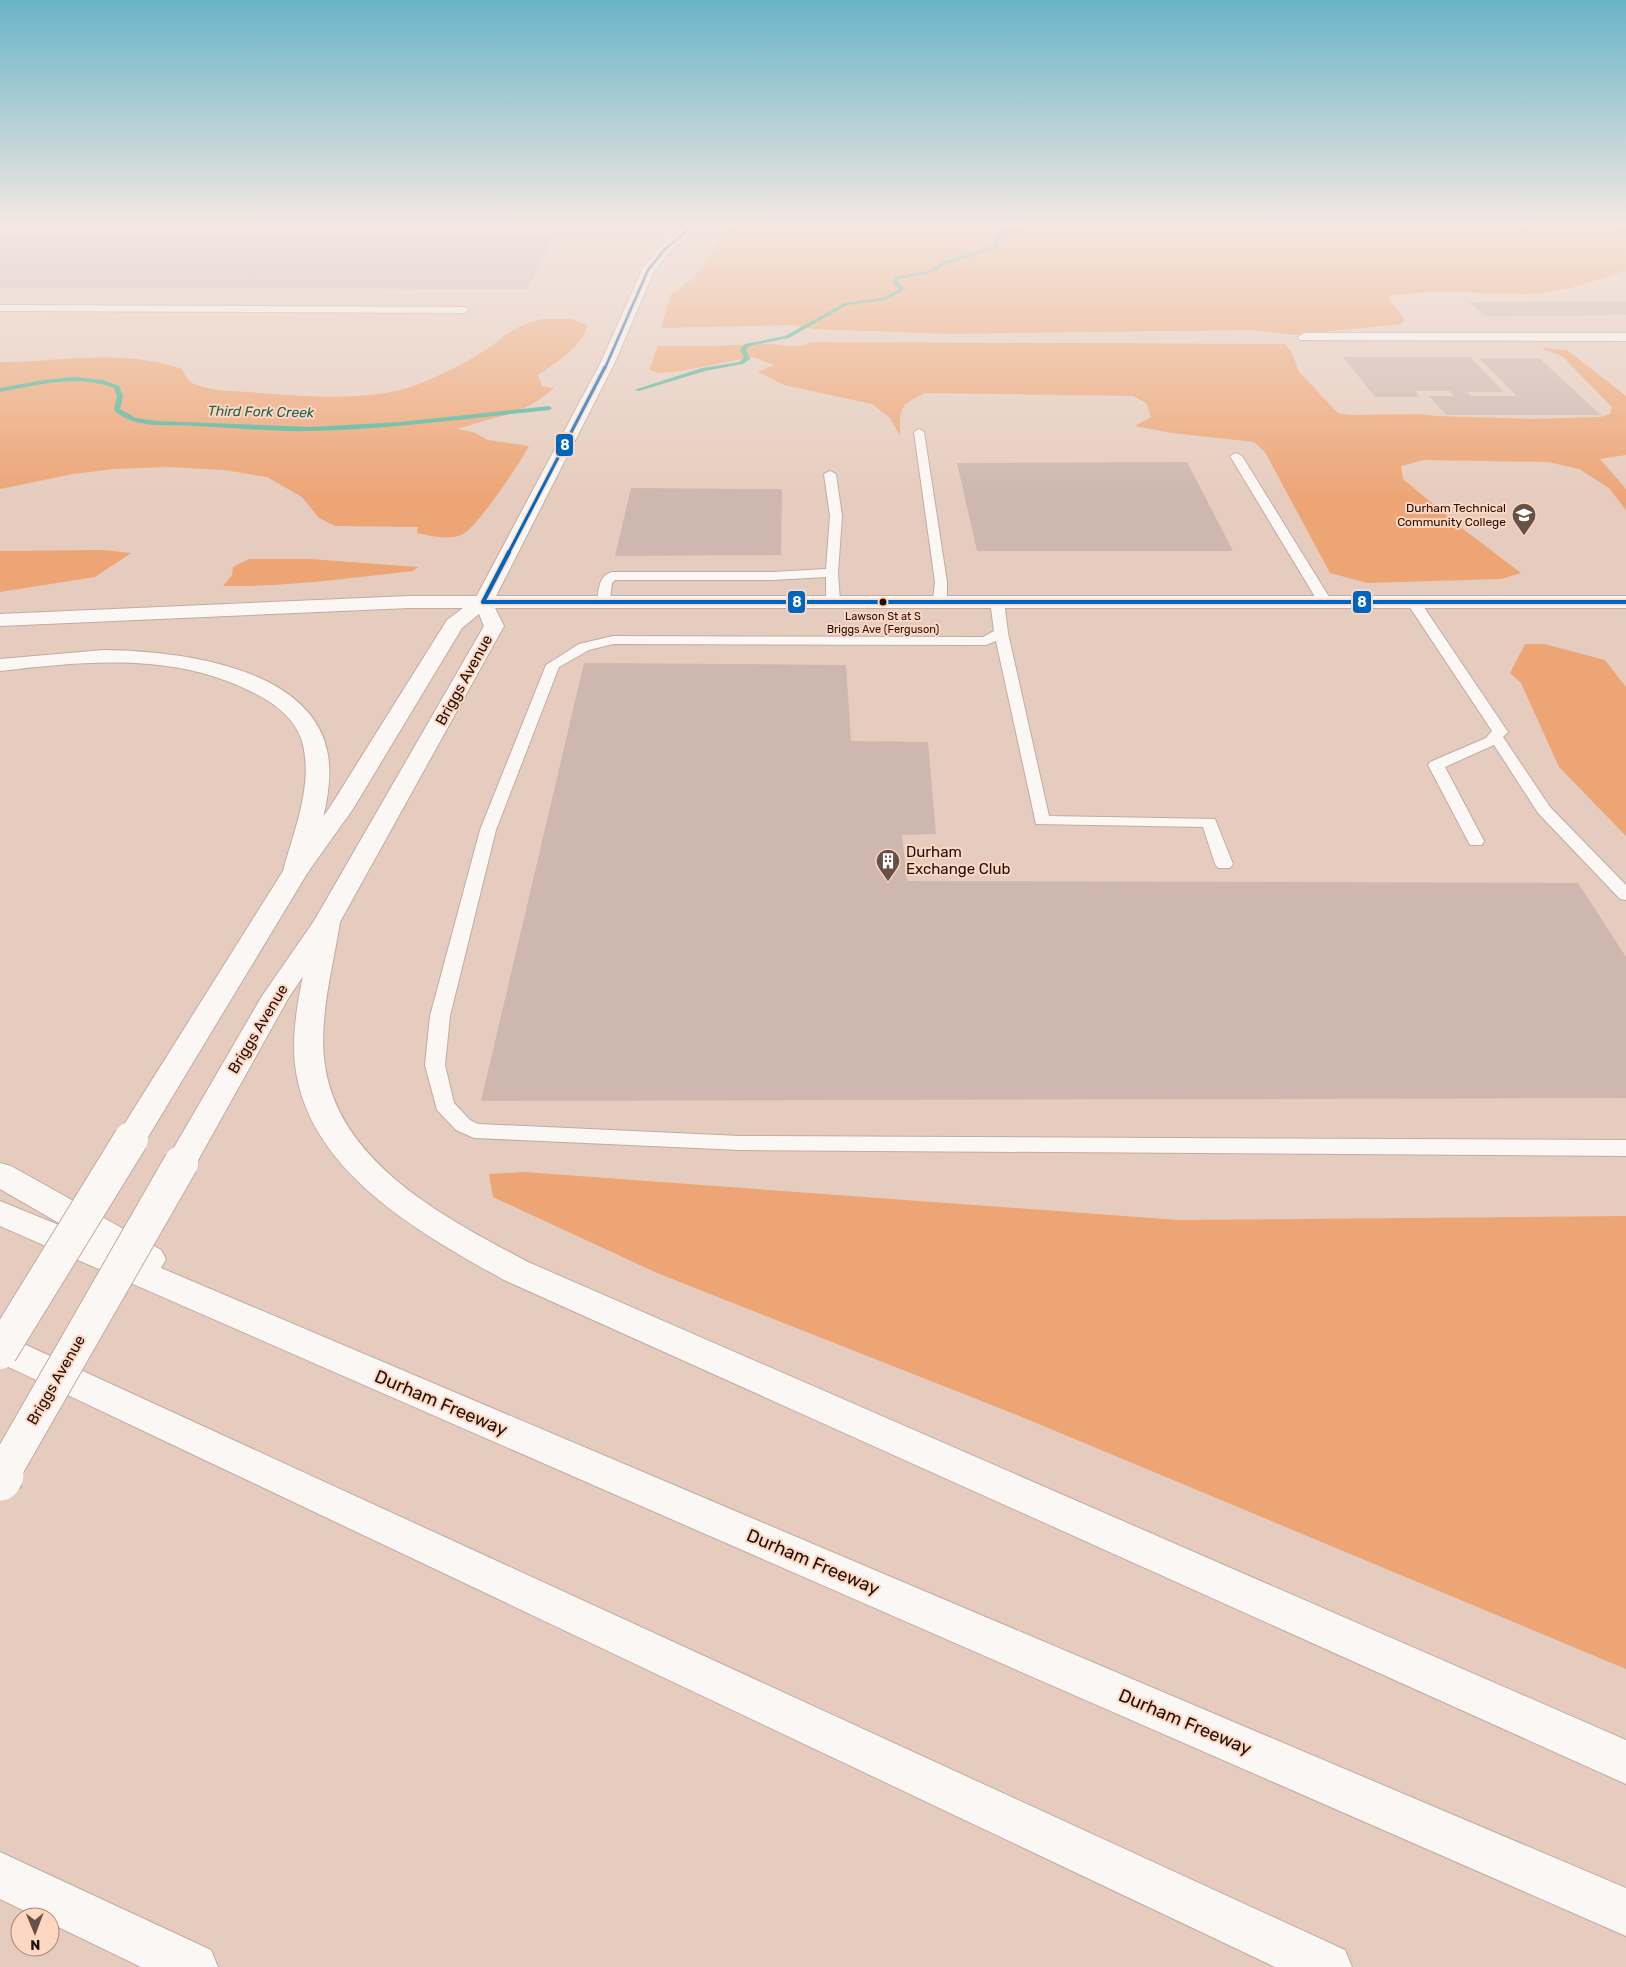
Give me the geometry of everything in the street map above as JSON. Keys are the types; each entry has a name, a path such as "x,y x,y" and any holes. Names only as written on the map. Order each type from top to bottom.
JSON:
{"main road":[{"path":"483,602 608,362 629,314"},
{"path":"1305,337 1626,337"},
{"path":"0,620 409,602 940,600 1626,602"},
{"name":"Briggs Avenue","path":"0,1352 296,871 341,809 454,624 483,602 494,626 328,922 276,996 0,1479"},
{"path":"0,665 74,657 138,657 165,660 225,673 261,687 278,698 294,710 305,724 313,740 317,758 312,802 296,871"},
{"path":"328,922 310,1041 310,1065 314,1091 324,1116 342,1144 365,1168 436,1224 516,1271 1626,1762"},
{"path":"0,1174 283,1335"},
{"name":"Durham Freeway","path":"0,1213 1626,1912"},
{"path":"0,1347 1328,1967"},
{"path":"0,1875 194,1967"}],"lane":[{"path":"919,432 941,582 940,600"},
{"path":"1236,456 1324,600"},
{"path":"830,474 836,516 832,573 833,601"},
{"path":"604,602 606,582 612,576 832,573"},
{"path":"997,600 1001,633 1042,821 1209,822 1224,864"},
{"path":"1412,600 1500,732 1491,741 1436,765 1476,841"},
{"path":"1001,633 986,641 963,642 613,640 584,647 553,666 488,830 440,1016 435,1065 444,1105 463,1124 474,1131 740,1143 1626,1148"},
{"path":"1495,736 1544,810 1626,895"}],"shaded area":[{"path":"665,314 1400,314 1405,320 1401,324 1294,335 1254,330 949,334 814,329 794,325 661,328"},
{"path":"543,319 571,319 588,325 574,348 538,375 542,386 554,388 543,397 520,410 457,429 473,432 488,440 529,446 478,520 470,529 458,536 440,537 417,533 418,527 335,526 319,518 302,497 267,477 224,470 168,467 114,469 73,474 0,489 0,362 91,358 137,359 182,369 192,383 216,390 336,397 358,396 380,394 419,384 469,360 517,328"},
{"path":"810,342 1285,344 1292,353 1299,372 1338,413 1350,415 1420,414 1531,419 1600,417 1610,414 1612,407 1562,356 1541,348 1567,350 1626,396 1626,455 1600,459 1626,489 1626,510 1609,488 1579,469 1548,462 1424,460 1401,466 1403,479 1463,529 1521,573 1501,579 1367,583 1330,573 1265,452 1254,442 1172,433 1135,426 1151,417 1146,403 1133,396 925,393 910,401 902,409 900,436 890,418 872,404 784,385 758,372 774,365 753,357 681,371 660,373 649,370 658,346 772,344 799,346"},
{"path":"102,550 131,553 95,577 0,592 0,551"},
{"path":"249,559 310,559 418,567 413,571 318,582 223,586 232,575 233,567"},
{"path":"1525,644 1544,644 1605,660 1626,687 1626,836 1559,767 1521,683 1510,673"},
{"path":"524,1172 1178,1220 1626,1216 1626,1669 1017,1415 657,1273 493,1197 489,1174"}],"building":[{"path":"1482,314 1626,314 1626,315 1485,316"},
{"path":"1343,357 1470,357 1504,392 1467,392 1471,396 1517,396 1479,358 1539,358 1601,415 1446,415 1429,396 1454,396 1450,391 1415,391 1420,397 1375,397"},
{"path":"1187,462 1233,551 977,551 957,463"},
{"path":"631,488 782,489 781,555 615,556"},
{"name":"Durham Exchange Club","path":"584,663 846,665 851,741 928,742 936,834 902,835 907,881 1578,883 1626,957 1626,1098 481,1101"}],"waterway":[{"name":"Third Fork Creek","path":"637,390 704,369 741,363 747,359 743,350 747,345 787,337 828,314"},
{"name":"Third Fork Creek","path":"0,390 59,380 89,379 117,387 120,396 117,410 134,419 157,423 270,429 370,426 549,408"}],"transit line":[{"name":"8","path":"629,314 608,362 483,602 1626,602"}],"place":[{"name":"Durham Technical Community College","path":"1524,536"},
{"name":"Lawson St at S Briggs Ave (Ferguson)","path":"883,602"},
{"name":"Durham Exchange Club","path":"888,882"}]}
